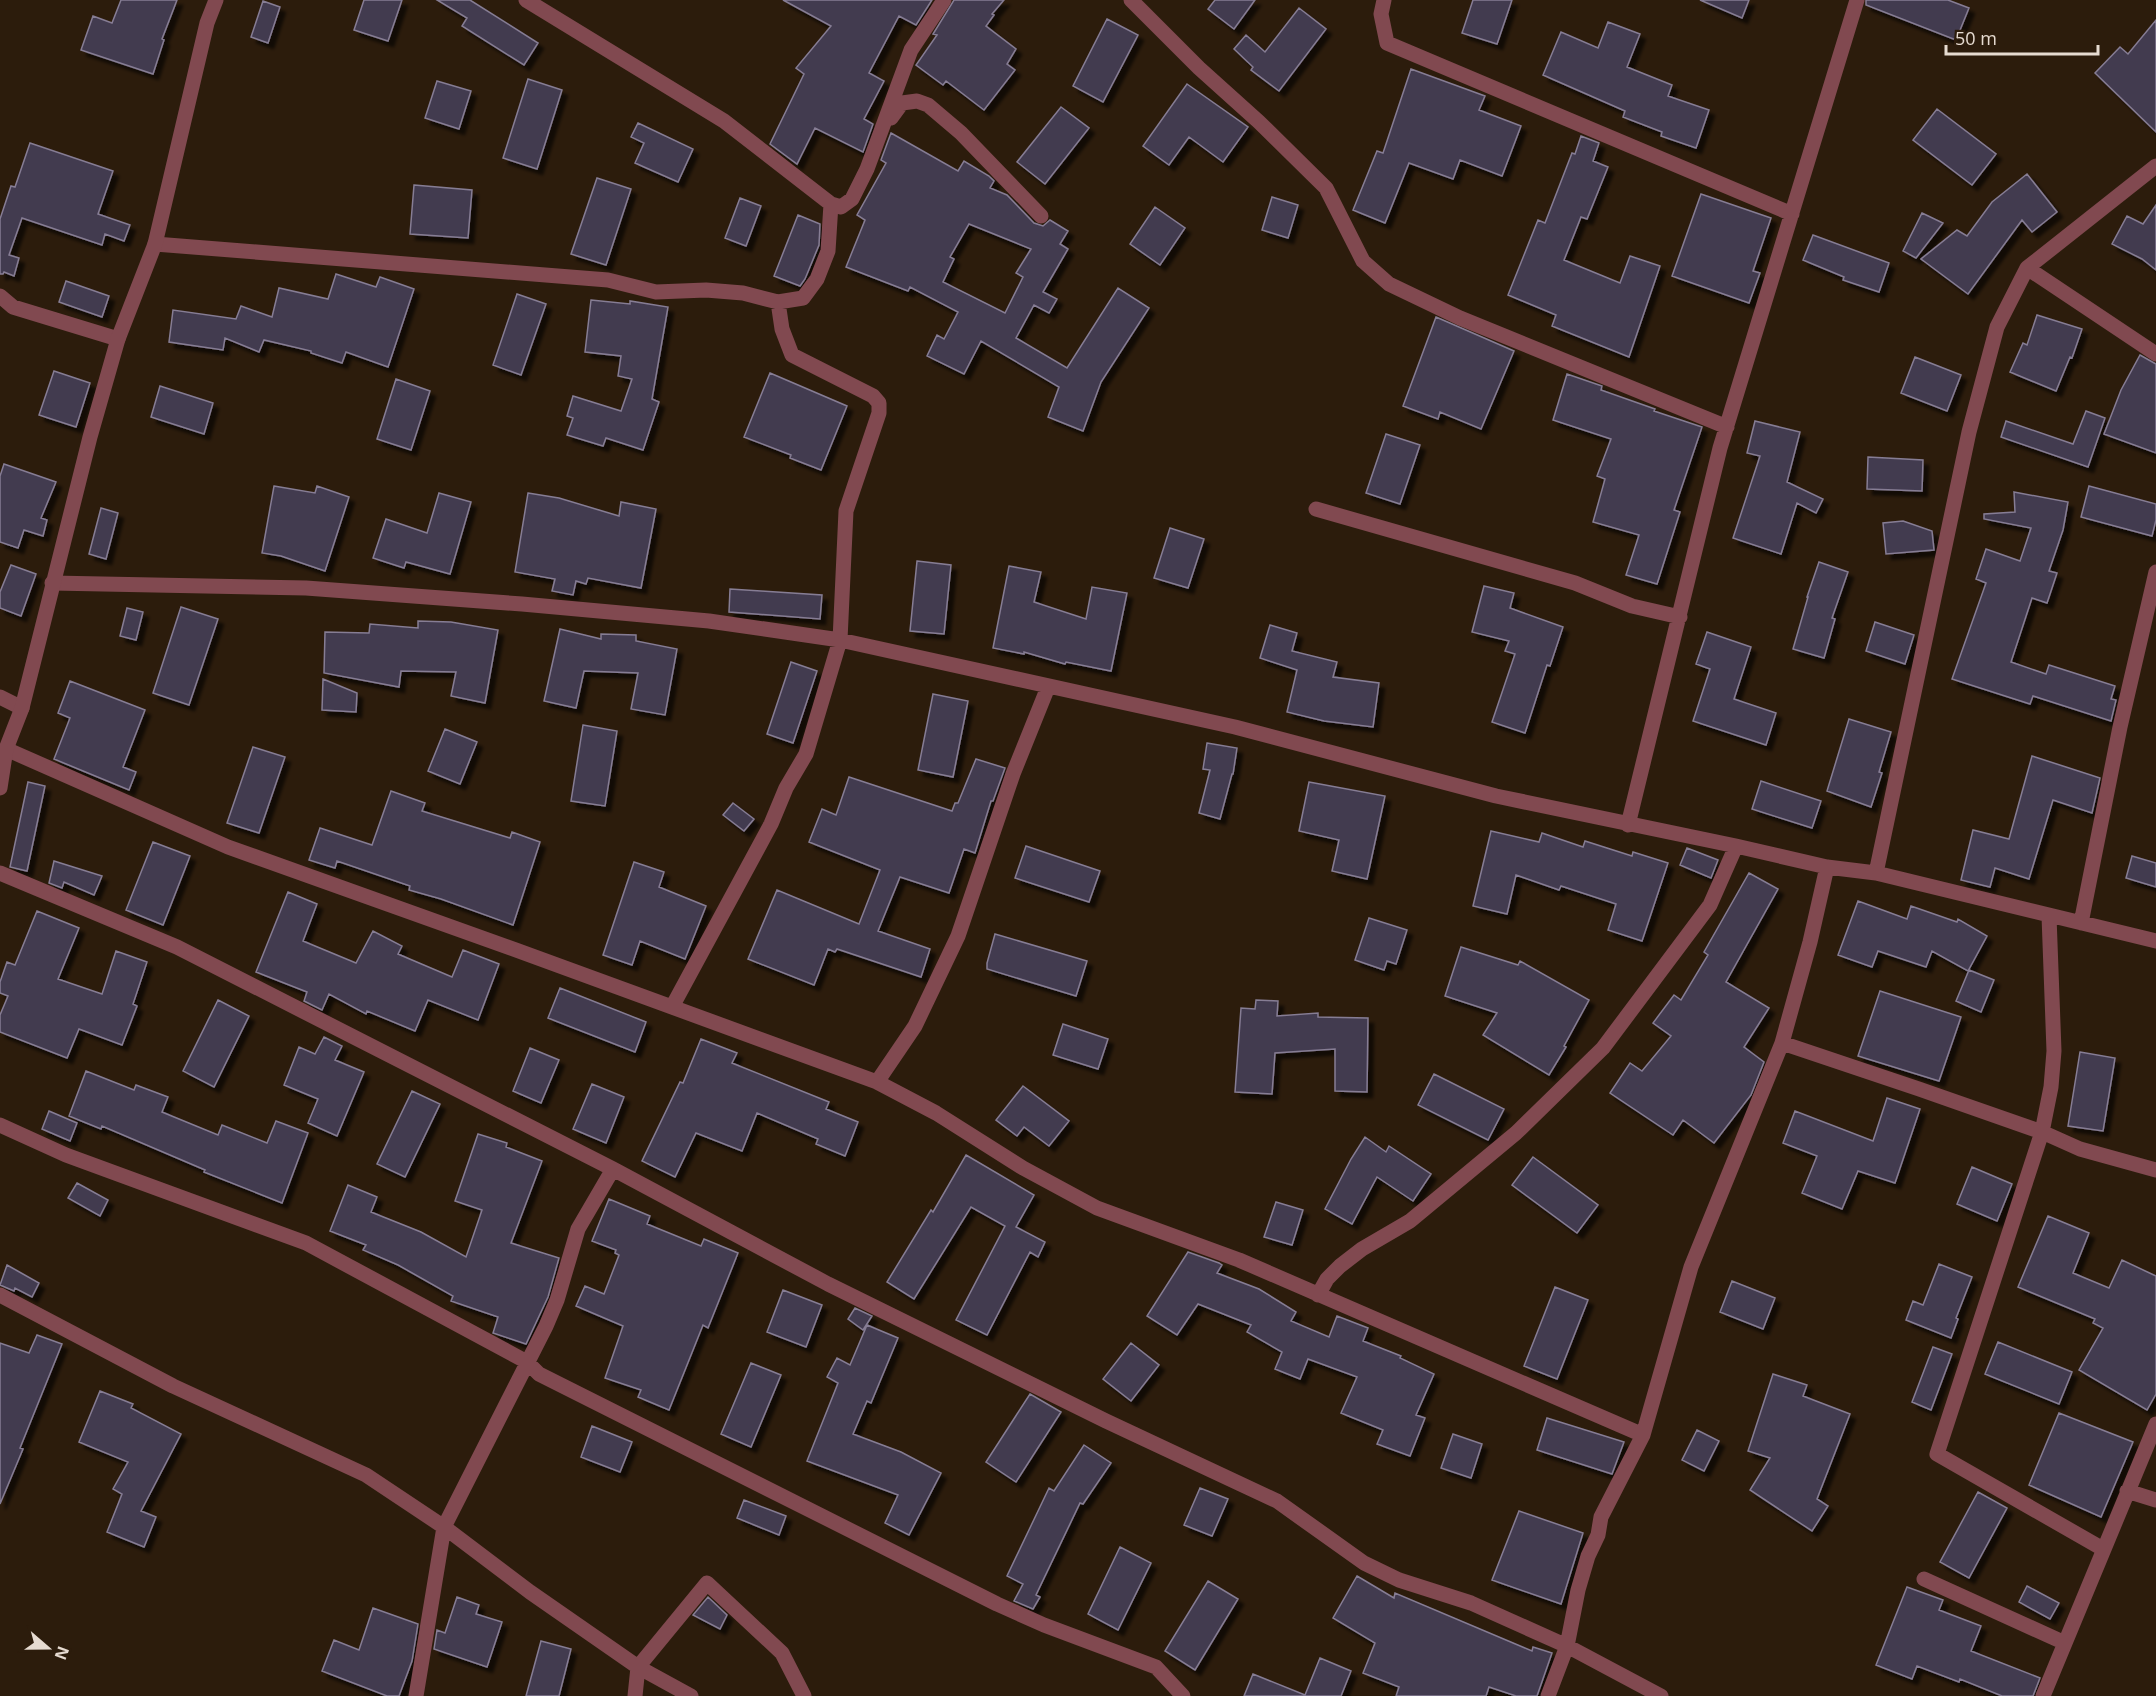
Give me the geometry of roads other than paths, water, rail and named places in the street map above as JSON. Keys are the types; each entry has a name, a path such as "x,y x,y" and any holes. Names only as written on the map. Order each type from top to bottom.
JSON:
{"street":[{"path":"0,788 6,749 22,708 90,437 118,339 155,244 207,23 216,0"},
{"path":"526,0 724,121 831,204 841,207 852,199 867,169 911,50 944,0"},
{"path":"1131,0 1326,188 1363,261 1389,284 1460,318 1727,427"},
{"path":"1384,0 1380,14 1387,43 1792,214"},
{"path":"1628,825 1727,427 1857,0"},
{"path":"881,133 902,103 917,101 928,105 961,133 1041,216"},
{"path":"1876,873 1969,432 1997,327 2027,268 2156,166"},
{"path":"155,244 608,280 656,292 743,293 778,302 803,298 818,279 828,251 831,204"},
{"path":"2027,268 2156,354"},
{"path":"0,296 13,307 118,339"},
{"path":"672,1007 771,824 786,788 806,754 840,640 846,511 879,413 879,403 873,396 792,355 782,329 778,302"},
{"path":"1316,509 1575,583 1632,606 1680,617"},
{"path":"2081,923 2120,726 2156,572"},
{"path":"52,583 306,588 709,621 840,640 1235,728 1496,796 1827,867 1876,873 2156,941"},
{"path":"877,1082 915,1026 958,936 1013,774 1048,687"},
{"path":"0,697 22,708"},
{"path":"6,749 228,847 877,1082 936,1113 1023,1168 1097,1208 1239,1260 1642,1435"},
{"path":"1318,1295 1327,1279 1340,1266 1410,1221 1516,1133 1603,1048 1710,905 1736,846"},
{"path":"1548,1696 1567,1646 1578,1590 1588,1556 1598,1535 1601,1517 1642,1435 1691,1267 1782,1043 1810,942 1827,867"},
{"path":"0,873 177,947 613,1169 839,1289 1106,1421 1277,1501 1364,1563 1399,1580 1471,1603 1567,1646 1661,1696"},
{"path":"2049,916 2054,1051 2042,1132 1937,1454 2103,1549"},
{"path":"1782,1043 2042,1132 2080,1149 2156,1170"},
{"path":"0,1125 66,1155 306,1244 527,1362 539,1374 997,1604 1044,1625 1156,1666 1183,1696"},
{"path":"416,1696 444,1527 557,1300 578,1230 613,1169"},
{"path":"0,1295 173,1386 366,1475 444,1527 530,1592 639,1667 691,1696"},
{"path":"2043,1696 2156,1424"},
{"path":"2127,1491 2156,1500"},
{"path":"1924,1579 2065,1643"},
{"path":"635,1696 639,1667 707,1583 782,1653 804,1696"}]}
